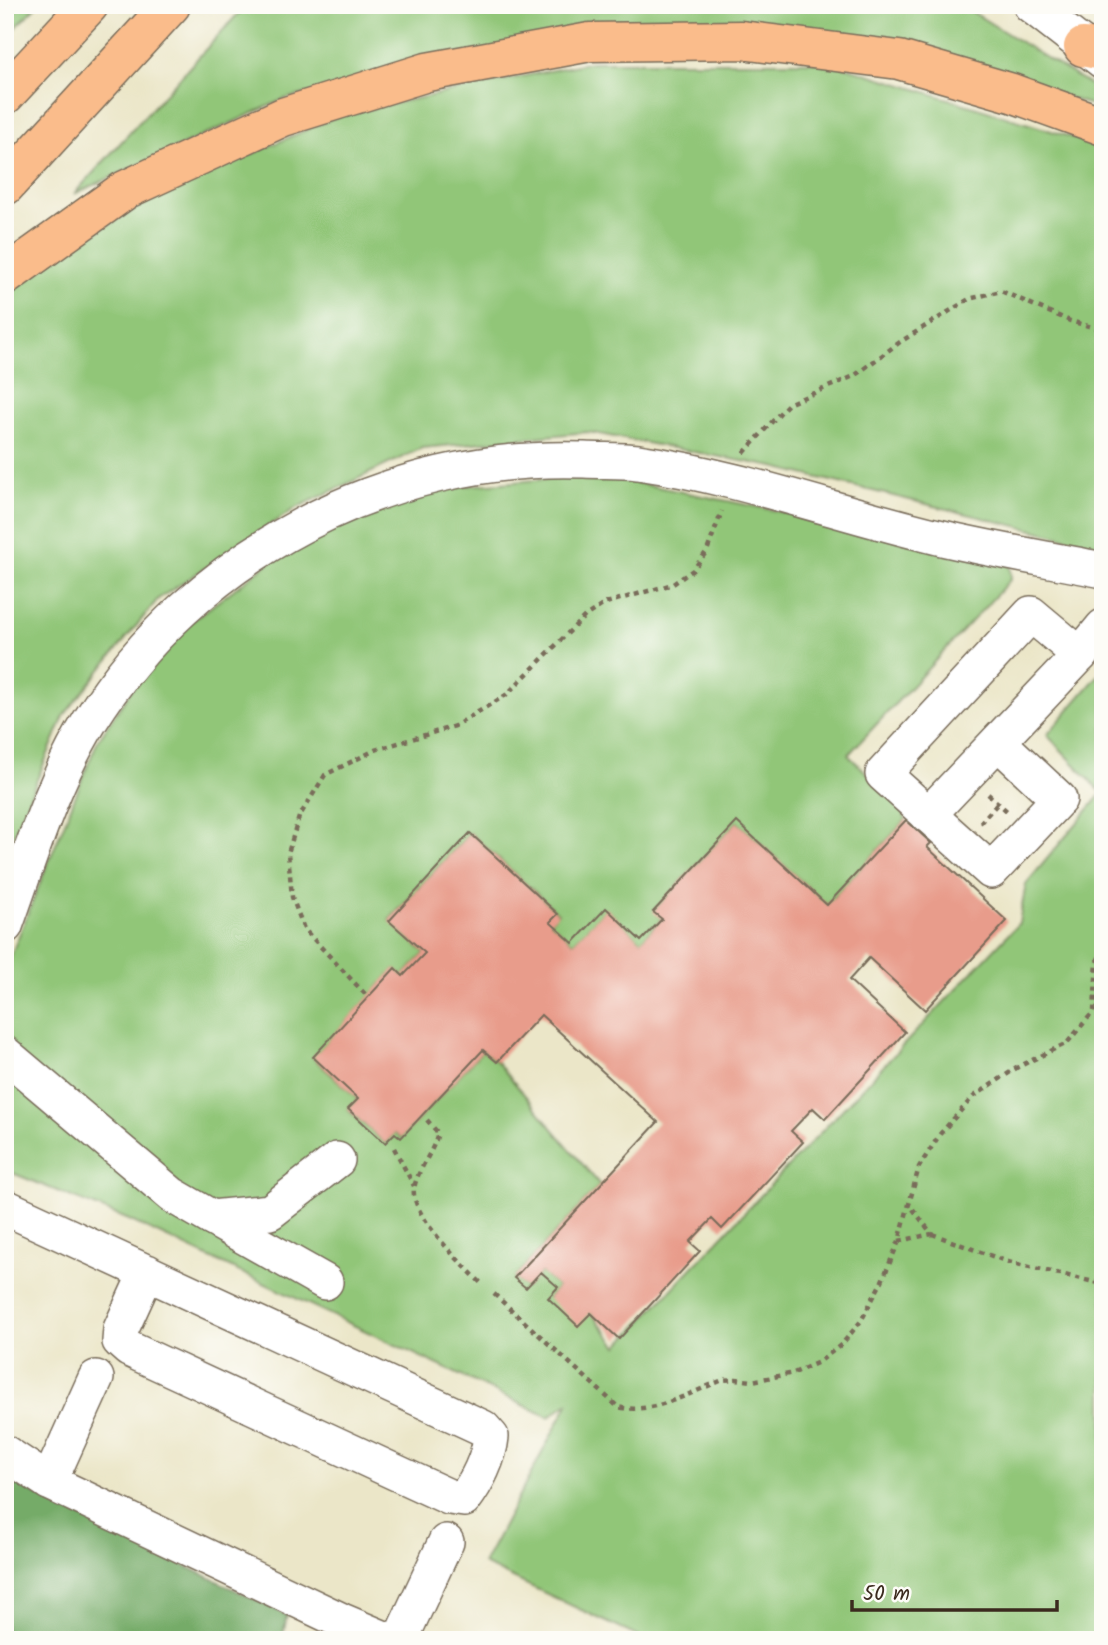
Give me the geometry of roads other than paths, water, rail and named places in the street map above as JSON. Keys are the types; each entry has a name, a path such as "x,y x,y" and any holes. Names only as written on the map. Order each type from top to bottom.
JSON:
{"highway":[{"path":"5,95 89,5"},
{"path":"5,187 171,5"},
{"path":"5,276 125,190 283,117 427,72 590,43 741,40 899,60 1012,93 1103,126"}],"street":[{"path":"1031,5 1096,53"},
{"path":"5,926 52,795 90,722 137,657 197,596 267,545 339,506 396,485 467,467 544,458 635,462 732,482 940,537 1103,570"},
{"path":"998,741 1059,799 991,871 883,774 1031,614 1080,655"},
{"path":"928,815 1080,655 1103,626"},
{"path":"5,1054 172,1195 325,1282"},
{"path":"212,1218 270,1212 337,1160"},
{"path":"5,1207 147,1272 483,1428 491,1437 490,1450 471,1490 464,1499 449,1497 129,1349 120,1341 121,1329 147,1272"},
{"path":"49,1482 96,1378"},
{"path":"5,1453 49,1482 339,1630 387,1640"},
{"path":"400,1640 446,1542"}]}
